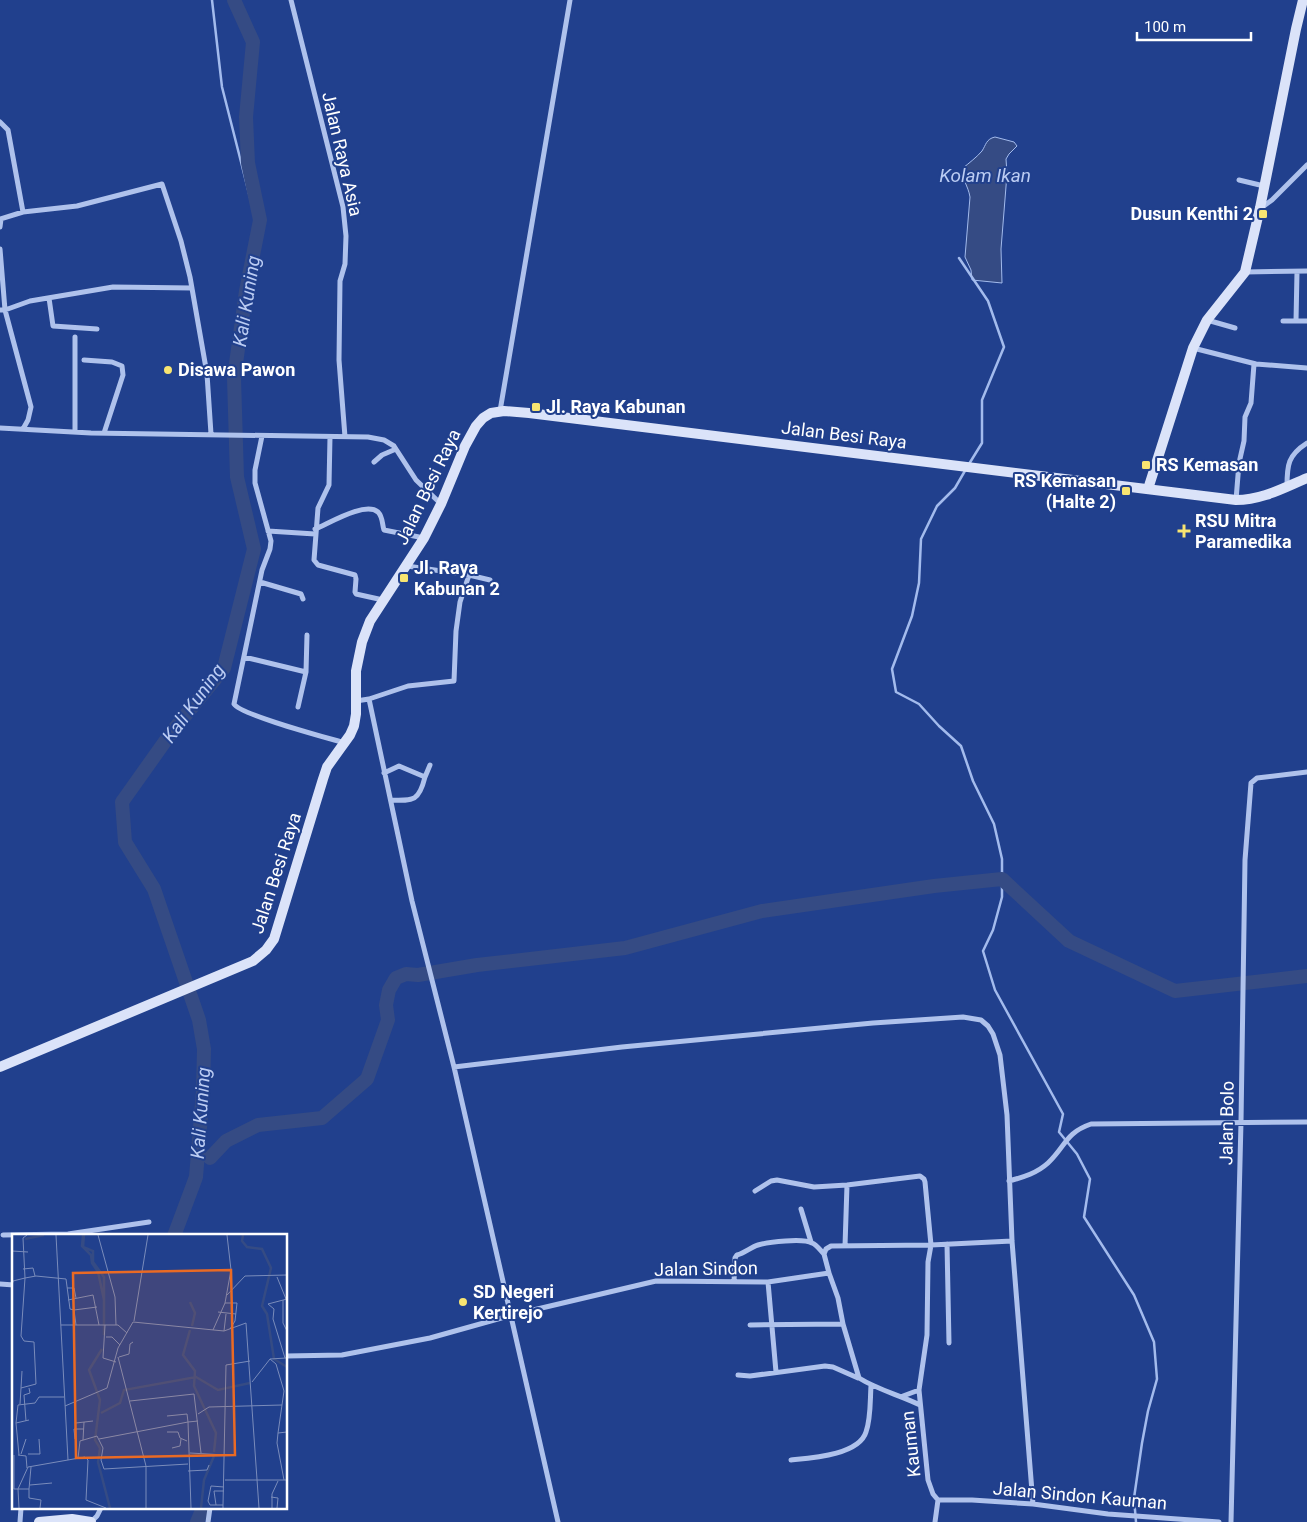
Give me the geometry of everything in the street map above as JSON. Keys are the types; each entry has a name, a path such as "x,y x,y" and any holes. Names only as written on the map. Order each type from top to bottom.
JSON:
{"street":[{"name":"Jalan Raya Asia","path":"291,0 343,207 346,236 345,264 340,281 339,360 345,437"},
{"path":"500,411 570,0"},
{"path":"1148,489 1193,348 1208,320 1245,272 1303,0"},
{"path":"0,122 8,130 23,212"},
{"path":"1260,208 1272,200 1307,165"},
{"path":"1239,180 1264,186"},
{"path":"0,227 0,219 23,212 77,206 162,184 181,241 192,288 207,374 211,434"},
{"path":"0,249 2,310 31,407 23,429"},
{"path":"1245,272 1307,272"},
{"path":"1296,321 1297,272"},
{"path":"2,310 30,301 113,288 192,288"},
{"path":"49,298 53,326 97,329"},
{"path":"1208,320 1235,328"},
{"path":"1283,321 1307,321"},
{"path":"75,337 75,432"},
{"path":"1193,348 1254,364 1307,368"},
{"path":"84,360 112,362 122,366 123,376 104,433"},
{"path":"1236,500 1239,463 1244,441 1245,417 1251,404 1254,364"},
{"name":"Jalan Besi Raya","path":"0,1068 253,961 266,950 274,939 323,779 331,762 345,743 354,726 356,714 356,671 362,642 370,621 424,538 441,504 465,446 476,426 483,418 492,413 500,411 529,413 1236,500 1248,500 1263,496 1307,478"},
{"path":"0,428 104,433 368,437 384,440 396,449 416,480 441,504"},
{"path":"262,436 255,470 255,483 271,541 260,582 234,703 237,708 260,717 345,743"},
{"path":"330,437 328,485 319,503 313,557 315,563 355,575 356,594 383,600"},
{"path":"1288,486 1287,468 1289,461 1307,443"},
{"path":"374,462 382,455 396,449"},
{"path":"268,531 315,531 348,514 374,510 382,518 384,530 424,538"},
{"path":"406,566 490,580"},
{"path":"356,701 369,699 408,686 454,681 456,630 460,602 469,575"},
{"path":"260,582 301,594 303,598"},
{"path":"298,707 306,672 307,634"},
{"path":"244,657 306,672"},
{"path":"369,699 412,901 454,1067 558,1522"},
{"path":"391,800 414,799 421,791 430,765"},
{"path":"384,773 399,766 425,777"},
{"name":"Jalan Bolo","path":"1231,1522 1241,1122 1245,860 1251,784 1257,778 1307,772"},
{"path":"454,1067 622,1047 873,1023 973,1018 981,1020 993,1034 1000,1055 1007,1115 1012,1241 1032,1504"},
{"path":"1009,1181 1035,1172 1050,1160 1071,1135 1081,1128 1100,1124 1307,1122"},
{"path":"755,1191 771,1181 777,1180 806,1187 847,1185 916,1176 922,1177 925,1182 930,1245 927,1335 919,1390 903,1396"},
{"path":"845,1246 847,1185"},
{"path":"801,1209 811,1242 824,1254 838,1298 843,1324 859,1378"},
{"path":"75,1234 149,1222"},
{"path":"2,1235 12,1235"},
{"path":"824,1254 828,1247 1012,1241"},
{"path":"734,1282 737,1255 746,1252 756,1245 811,1242"},
{"path":"947,1244 949,1343"},
{"name":"Jalan Sindon","path":"288,1356 342,1355 430,1338 512,1315 656,1281 768,1282 829,1273"},
{"path":"768,1282 776,1372"},
{"path":"750,1325 843,1324"},
{"path":"738,1375 750,1376 825,1366 834,1367 859,1378 871,1386 903,1396 920,1405"},
{"path":"791,1460 821,1458 858,1444 864,1438 867,1430 871,1386"},
{"name":"Kauman","path":"919,1390 928,1480 933,1494 938,1500"},
{"path":"934,1522 938,1500"},
{"name":"Jalan Sindon Kauman","path":"938,1500 1032,1504 1108,1514 1219,1522"},
{"path":"39,1522 72,1519 91,1522 97,1516 99,1510"},
{"path":"1108,1514 1108,1522"}],"water":[{"name":"Kolam Ikan","path":"995,137 1014,142 1017,146 1006,159 1007,174 1001,249 1002,283 972,280 971,270 965,257 970,197 963,176 963,168 982,151 988,141"}],"waterway":[{"path":"212,0 222,87 256,227"},
{"name":"Kali Kuning","path":"175,1234 196,1177 203,1091 204,1049 199,1020 154,889 125,842 122,802 171,733 224,668 254,549 237,477 234,378 246,291 260,220 248,163 246,117 253,42 234,0"},
{"path":"959,258 988,301 1004,347 982,400 982,443 969,464"},
{"path":"966,469 955,488 937,506 921,539 919,583 912,616 892,669 896,692 919,704 961,746 973,781 994,824 1002,859 1002,897 993,930 983,951 995,990 1063,1114 1059,1132 1077,1154 1090,1179 1084,1217 1134,1295 1154,1342 1157,1379 1142,1443 1134,1498 1136,1522"},
{"path":"210,1158 226,1141 258,1125 322,1118 367,1079 388,1020 386,1005 389,990 396,978 406,974 418,975 477,965 625,948 762,911 934,886 1002,879 1069,941 1175,991 1307,976"},
{"name":"Kali Kuning","path":"197,1522 202,1510"}],"place":[{"name":"Dusun Kenthi 2","path":"1263,214"},
{"name":"Disawa Pawon","path":"168,370"},
{"name":"Jl. Raya Kabunan","path":"536,407"},
{"name":"RS Kemasan","path":"1146,465"},
{"name":"RS Kemasan (Halte 2)","path":"1126,491"},
{"name":"RSU Mitra Paramedika","path":"1184,531"},
{"name":"Jl. Raya Kabunan 2","path":"404,578"},
{"name":"SD Negeri Kertirejo","path":"463,1302"}]}
